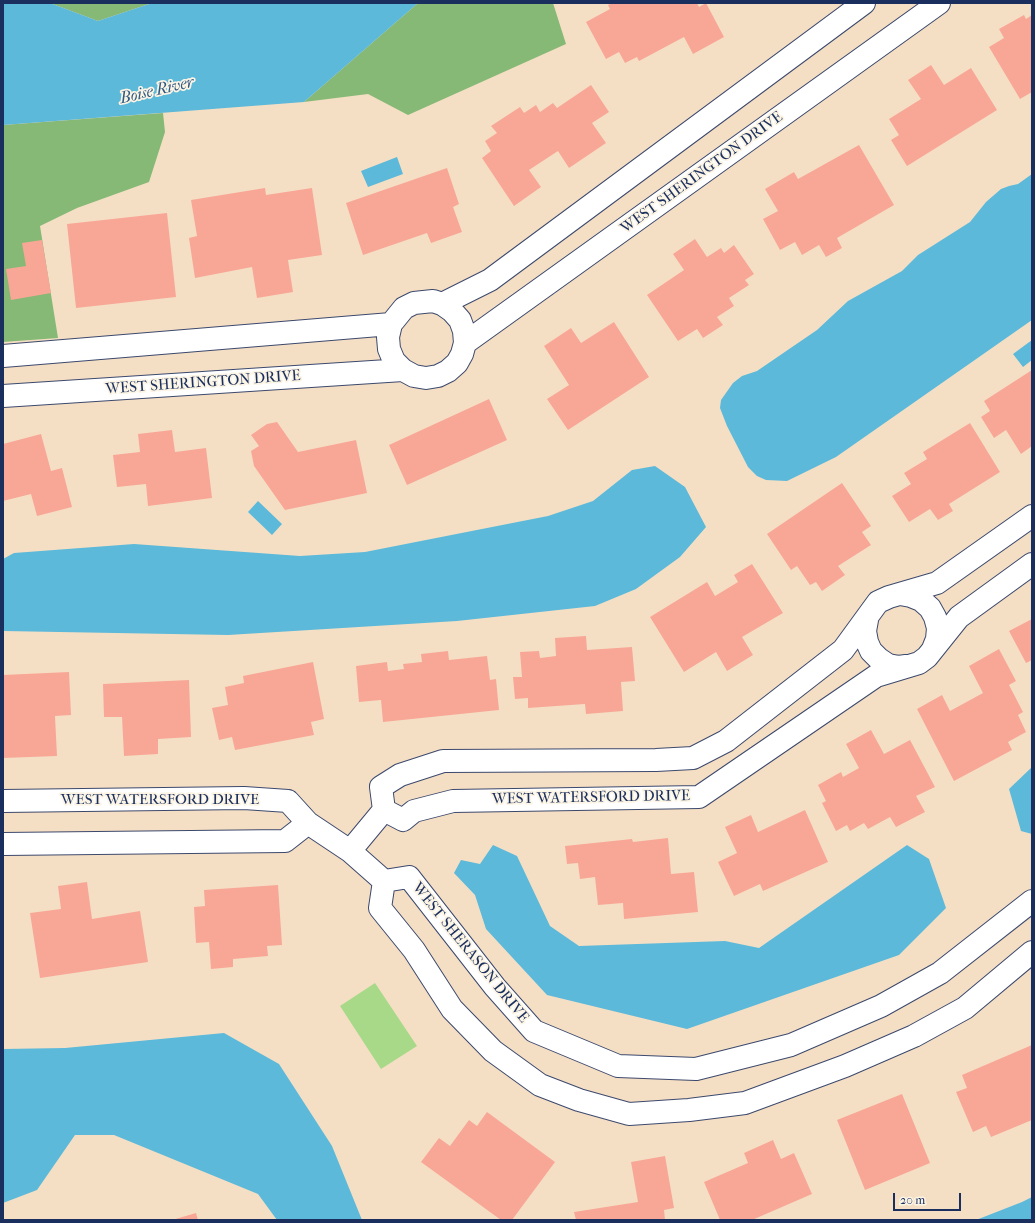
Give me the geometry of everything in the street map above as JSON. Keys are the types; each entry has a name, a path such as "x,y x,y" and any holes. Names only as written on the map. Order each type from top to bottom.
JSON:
{"street":[{"path":"442,304 490,280 864,3"},
{"name":"WEST SHERINGTON DRIVE","path":"3,396 403,370 414,376 426,378 438,376 448,371 457,363 462,354 465,343 939,3"},
{"path":"403,370 394,361 389,349 388,336 391,324 404,308 414,303 433,301 442,304 452,311 460,320 464,331 465,343"},
{"path":"3,356 391,324"},
{"path":"910,666 899,667 888,665 871,651 866,642 865,631 871,610 878,602 889,597 938,583 1032,516"},
{"name":"WEST WATERSFORD DRIVE","path":"384,810 402,820 414,811 453,801 699,797 876,676 910,666 923,660 959,617 1032,564"},
{"path":"900,594 921,600 930,608 935,617 938,628 937,639 933,649"},
{"path":"867,620 843,650 726,741 693,758 656,760 442,761 400,775 381,787 384,810 350,851 384,881 380,908 414,950 452,1009 493,1051 540,1086 579,1100 629,1114 689,1110 745,1103 844,1066 914,1036 965,1008 1032,952"},
{"name":"WEST WATERSFORD DRIVE","path":"3,801 244,798 288,800 308,823 350,851"},
{"path":"3,844 285,841 308,823"},
{"name":"WEST SHERASON DRIVE","path":"384,881 409,877 495,988 534,1031 618,1066 696,1069 791,1044 882,1006 940,973 1032,901"}],"green space":[{"path":"50,3 152,3 98,21"},
{"path":"418,3 553,3 566,44 408,115 368,94 304,102"},
{"path":"163,113 165,132 149,182 77,208 40,226 58,338 3,342 3,125"},
{"path":"375,983 417,1046 381,1069 340,1006"}],"water":[{"name":"Boise River","path":"3,3 50,3 98,21 152,3 418,3 304,102 3,125"},
{"path":"397,157 403,174 368,187 361,171"},
{"path":"1032,174 1032,320 836,457 787,481 766,480 757,476 748,467 727,426 720,408 721,400 733,383 742,376 757,371 817,330 848,301 902,271 918,255 970,222 986,202 1001,189 1018,184"},
{"path":"1032,340 1032,360 1023,367 1013,354"},
{"path":"655,466 685,487 706,527 680,557 636,589 595,606 457,621 228,635 3,631 3,559 14,553 134,544 300,556 365,552 548,516 593,501 632,470"},
{"path":"258,501 282,524 272,535 248,512"},
{"path":"1032,767 1032,834 1021,831 1009,789"},
{"path":"493,845 517,856 550,926 579,946 725,941 759,948 907,845 929,859 946,908 899,955 687,1029 547,995 486,929 475,895 454,873 461,860 480,864"},
{"path":"224,1033 279,1064 332,1146 362,1220 277,1220 258,1194 114,1135 75,1135 37,1190 3,1203 3,1049 65,1048"},
{"path":"1032,1197 1032,1220 976,1220 1022,1202"}],"building":[{"path":"612,3 697,3 699,7 706,3 724,37 693,54 684,37 639,61 637,57 625,63 619,52 606,59 586,22 610,9 608,5"},
{"path":"1024,15 1026,19 1032,15 1032,92 1020,99 989,47 1004,38 999,29"},
{"path":"931,65 944,85 971,68 997,110 907,166 891,140 899,135 889,119 921,99 908,80"},
{"path":"591,85 609,112 592,123 606,143 569,168 558,151 529,170 541,187 514,206 482,158 491,151 485,141 497,133 491,126 520,107 524,113 536,105 540,112 553,103 557,108"},
{"path":"859,145 894,205 837,238 842,248 826,257 819,245 802,255 795,242 780,250 763,219 778,211 765,189 794,172 798,179"},
{"path":"447,168 459,204 453,207 462,232 431,243 427,233 363,255 346,203"},
{"path":"265,188 266,195 312,188 322,255 288,260 293,292 257,298 252,267 195,278 189,238 197,236 191,200"},
{"path":"167,213 176,297 76,308 67,224"},
{"path":"695,239 707,257 721,248 724,253 734,245 754,274 745,280 749,285 729,298 734,306 717,317 723,325 703,338 697,329 678,341 647,295 684,270 673,254"},
{"path":"42,240 51,293 11,300 6,269 26,266 22,243"},
{"path":"614,322 649,377 568,430 547,399 569,385 544,346 571,328 581,343"},
{"path":"1032,370 1032,446 1021,454 1006,430 994,438 981,417 990,411 984,401"},
{"path":"489,399 507,440 407,485 389,445"},
{"path":"277,422 298,452 356,440 367,493 285,510 254,466 251,451 259,446 251,435 267,424"},
{"path":"970,423 1000,472 949,504 953,511 938,520 930,509 909,522 892,496 911,484 904,473 927,459 923,452"},
{"path":"172,430 175,452 206,448 212,498 148,506 146,484 117,487 113,455 140,452 138,434"},
{"path":"41,434 51,471 62,468 72,507 37,516 31,494 3,501 3,444"},
{"path":"842,483 871,526 862,532 871,545 838,566 845,575 822,591 816,582 810,585 797,566 791,570 767,534"},
{"path":"752,564 783,613 742,637 753,655 727,671 716,652 684,672 650,617 707,582 715,596 738,582 734,575"},
{"path":"1032,619 1032,660 1026,663 1009,631"},
{"path":"586,636 587,650 632,647 635,681 621,682 623,711 586,714 585,704 528,708 528,698 515,699 513,677 522,677 520,652 539,651 540,658 556,656 555,638"},
{"path":"999,649 1016,681 1009,685 1023,712 1018,715 1026,732 1008,742 1012,750 954,781 917,709 942,695 950,711 983,693 969,666"},
{"path":"448,651 449,660 487,656 490,680 496,679 499,710 383,722 381,700 359,702 356,666 387,662 388,671 404,669 403,664 422,662 421,654"},
{"path":"313,662 324,719 311,722 314,735 235,750 232,737 219,740 212,708 228,705 225,687 244,683 243,676"},
{"path":"69,672 71,715 55,716 57,756 3,758 3,675"},
{"path":"189,680 191,737 158,739 158,754 124,756 122,717 104,717 103,684"},
{"path":"871,730 884,754 910,740 935,787 916,796 925,812 896,827 890,817 868,829 864,823 850,831 847,825 836,831 822,803 826,801 818,785 841,772 843,777 859,768 846,744"},
{"path":"805,810 828,862 763,891 760,884 734,896 718,862 737,853 725,827 751,815 758,832"},
{"path":"668,838 671,874 694,872 698,912 624,919 623,903 598,905 595,877 580,879 578,863 567,864 565,846 632,839 633,842"},
{"path":"87,882 92,919 140,911 148,962 40,978 30,913 61,909 58,886"},
{"path":"278,885 282,945 267,946 268,956 233,959 233,967 211,969 209,942 196,943 194,907 205,906 204,890"},
{"path":"1032,1045 1032,1120 991,1137 986,1126 973,1132 956,1092 967,1088 962,1075"},
{"path":"902,1094 930,1163 865,1190 837,1120"},
{"path":"487,1112 555,1162 512,1220 501,1220 421,1162 439,1138 450,1146 469,1120 477,1126"},
{"path":"773,1140 781,1159 794,1153 812,1194 752,1220 720,1220 704,1182 748,1163 744,1153"},
{"path":"665,1156 674,1208 664,1210 665,1220 576,1220 574,1212 638,1202 631,1162"},
{"path":"196,1213 198,1220 172,1220"}]}
